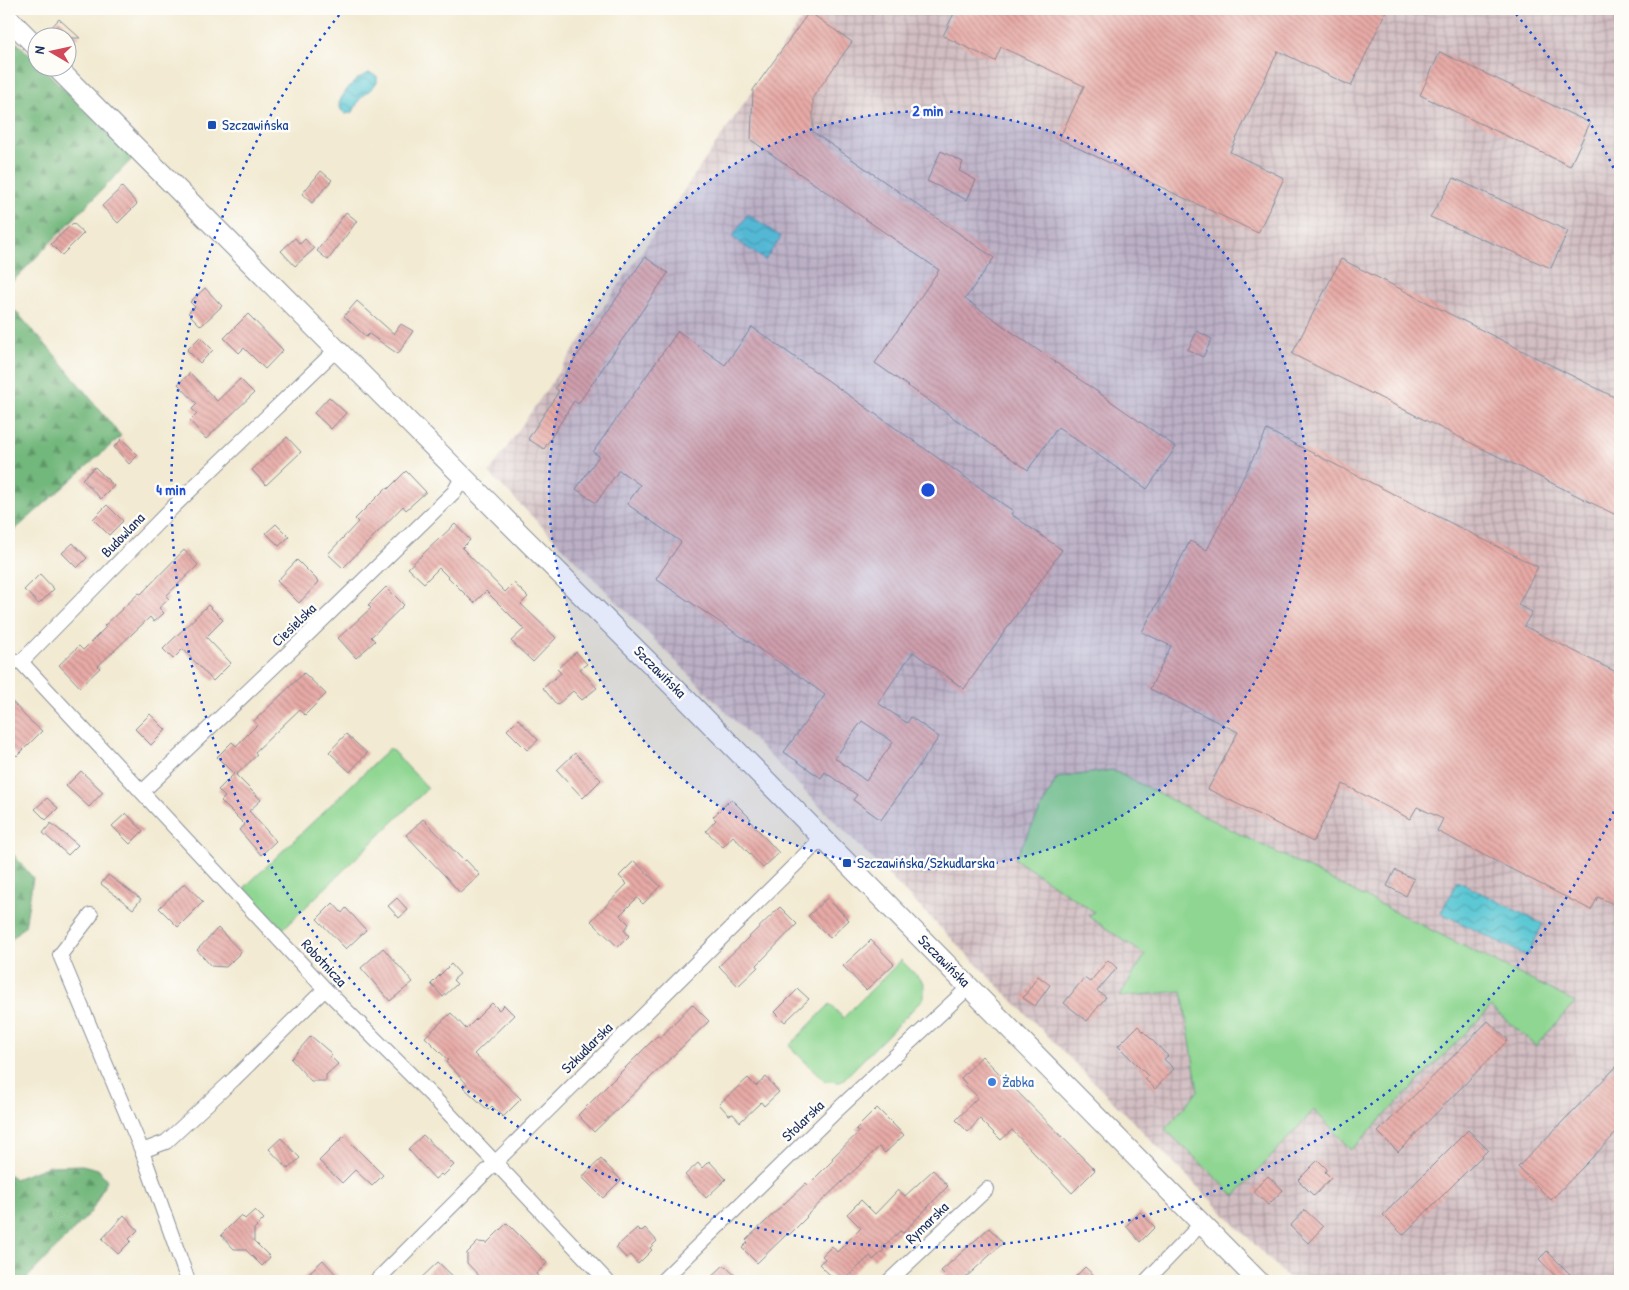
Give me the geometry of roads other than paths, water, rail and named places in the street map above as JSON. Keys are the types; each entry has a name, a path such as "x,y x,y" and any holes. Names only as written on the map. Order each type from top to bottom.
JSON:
{"street":[{"path":"9,19 28,38"},
{"name":"Szczawińska","path":"67,78 685,698 1258,1281"},
{"name":"Budowlana","path":"15,661 337,349"},
{"name":"Ciesielska","path":"142,792 447,499 454,492 463,476"},
{"name":"Robotnicza","path":"15,661 142,792 325,989 436,1100 607,1281"},
{"name":"Szkudlarska","path":"376,1281 822,838"},
{"path":"91,915 60,955 142,1151 188,1281"},
{"name":"Stolarska","path":"662,1281 833,1114 969,987"},
{"path":"142,1151 166,1142 234,1079 325,989"},
{"name":"Rymarska","path":"890,1281 987,1190"},
{"path":"1146,1281 1201,1224"}],"water":[{"path":"369,73 377,76 377,83 359,100 353,112 346,114 341,110 339,102 351,84"},
{"path":"748,214 781,237 765,260 732,237"},
{"path":"1457,881 1543,924 1527,956 1441,913"}],"place":[{"name":"Szczawińska","path":"212,125"},
{"name":"Szczawińska/Szkudlarska","path":"847,863"},
{"name":"Żabka","path":"992,1082"}]}
